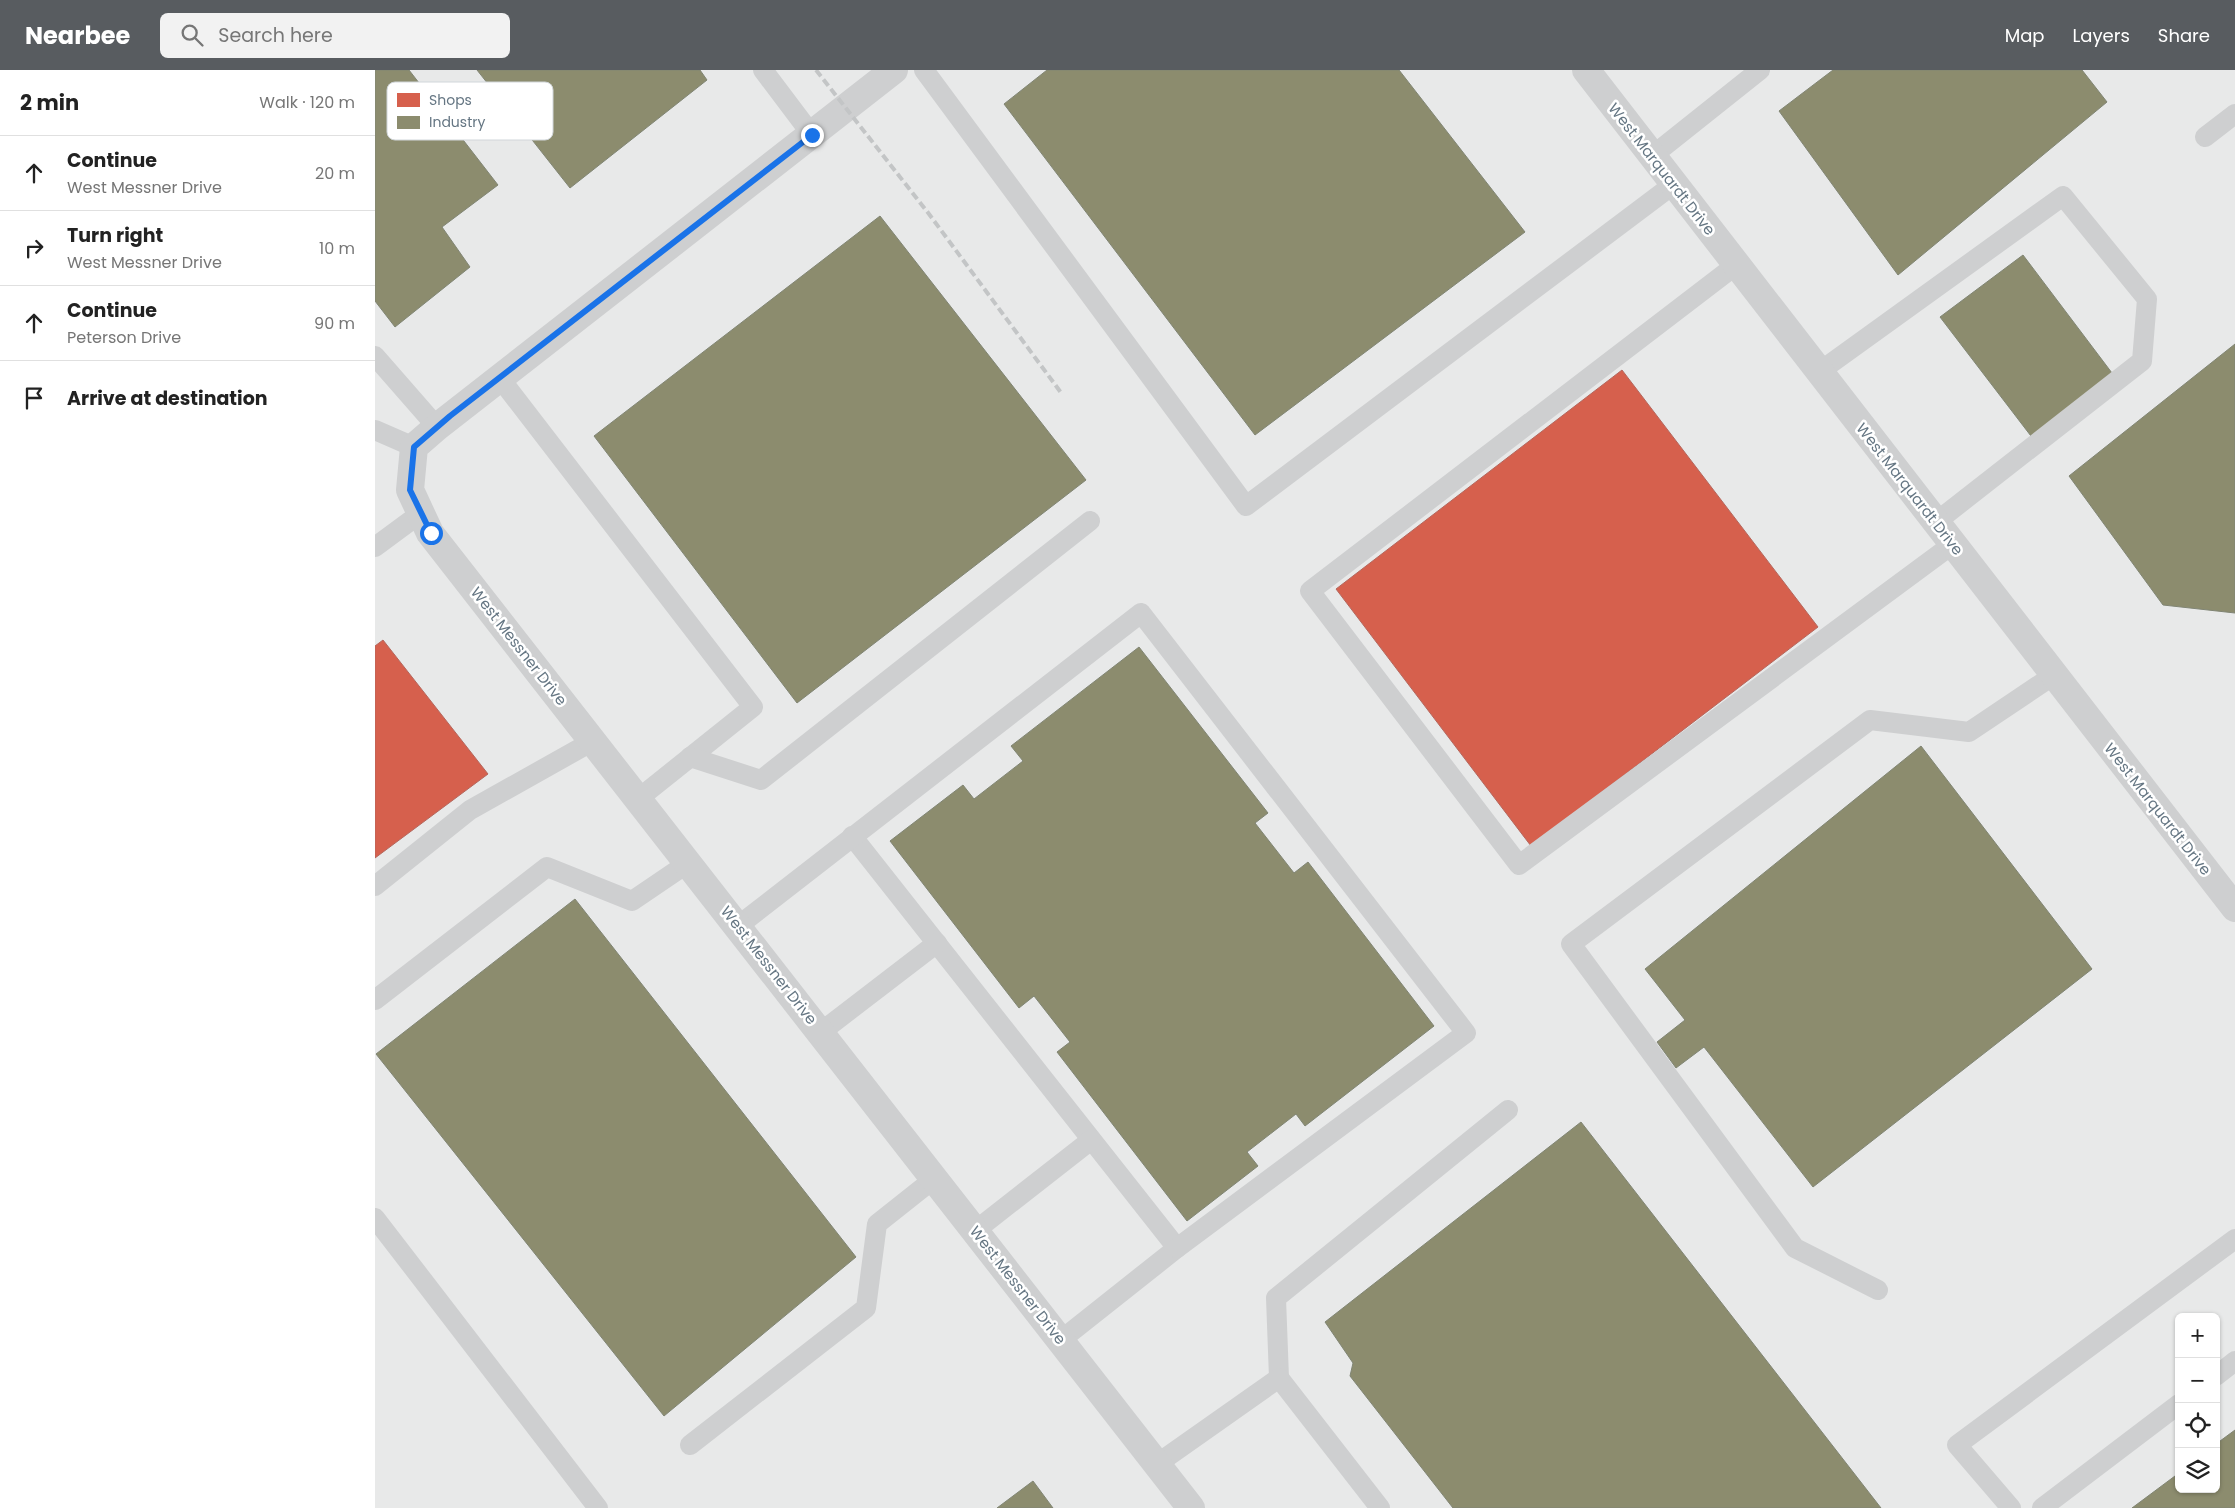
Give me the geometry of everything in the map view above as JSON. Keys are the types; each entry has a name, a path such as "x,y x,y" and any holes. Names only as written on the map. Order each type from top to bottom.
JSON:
{"street":[{"path":"414,447 499,377 894,70"},
{"name":"West Marquardt Drive","path":"1586,70 2235,908"},
{"name":"West Messner Drive","path":"414,447 410,490 431,533 1191,1508"}],"lane":[{"path":"763,70 812,135"},
{"path":"924,70 1246,506 1674,184"},
{"path":"1652,156 1760,70"},
{"path":"2205,137 2235,114"},
{"path":"1819,372 2063,196 2147,299 2142,361 1936,522"},
{"path":"1736,265 1310,591 1519,865 1953,544"},
{"path":"375,356 444,421"},
{"path":"499,377 753,707 638,799"},
{"path":"375,430 414,447"},
{"path":"375,547 421,512"},
{"path":"690,757 761,780 1090,521"},
{"path":"738,926 1141,613 1147,620 1466,1033 1177,1248 1061,1340"},
{"path":"1878,1290 1795,1248 1571,944 1870,720 1969,732 2054,675"},
{"path":"375,886 470,810 593,741"},
{"path":"853,836 1177,1248"},
{"path":"375,1000 547,868 633,901 688,863"},
{"path":"821,1032 937,943"},
{"path":"1380,1508 1279,1378 1276,1298 1508,1110"},
{"path":"975,1230 1091,1140"},
{"path":"690,1444 866,1308 877,1224 935,1178"},
{"path":"375,1218 598,1508"},
{"path":"2011,1508 1957,1445 2235,1239"},
{"path":"2220,1373 2235,1362"},
{"path":"1157,1464 1279,1378"},
{"path":"2042,1508 2175,1407"}],"shaded area":[{"path":"375,70 2235,70 2235,1508 375,1508"}],"building: Shops":[{"path":"1622,370 1818,627 1531,846 1336,589"},
{"path":"383,640 488,774 375,858 375,646"}],"building: Industry":[{"path":"375,70 409,70 418,82 387,82 387,140 463,140 498,185 442,227 470,267 395,327 375,301"},
{"path":"477,70 700,70 707,80 570,188 532,140 553,140 553,82 486,82"},
{"path":"1047,70 1399,70 1525,232 1255,435 1004,104"},
{"path":"1833,70 2082,70 2107,102 1898,275 1779,111"},
{"path":"880,216 1086,480 797,703 594,436"},
{"path":"2023,255 2115,377 2034,440 1940,317"},
{"path":"2235,344 2235,613 2163,605 2069,476"},
{"path":"1139,647 1268,813 1255,823 1294,873 1308,862 1434,1026 1305,1126 1296,1114 1247,1152 1258,1166 1187,1221 1057,1052 1070,1042 1034,996 1019,1008 890,841 963,785 974,799 1023,761 1011,746"},
{"path":"1921,746 2092,969 1813,1187 1704,1047 1676,1068 1657,1042 1685,1020 1645,969"},
{"path":"575,899 856,1257 664,1416 376,1054"},
{"path":"1581,1122 1881,1508 1453,1508 1350,1376 1353,1363 1325,1322"},
{"path":"2235,1430 2235,1508 2132,1508 2175,1476 2175,1493 2220,1493 2220,1441"},
{"path":"1033,1481 1053,1508 997,1508"}],"railway":[{"path":"816,70 929,214 1062,394"}],"route":[{"path":"431,533 410,490 414,447 450,416 812,135"}]}
